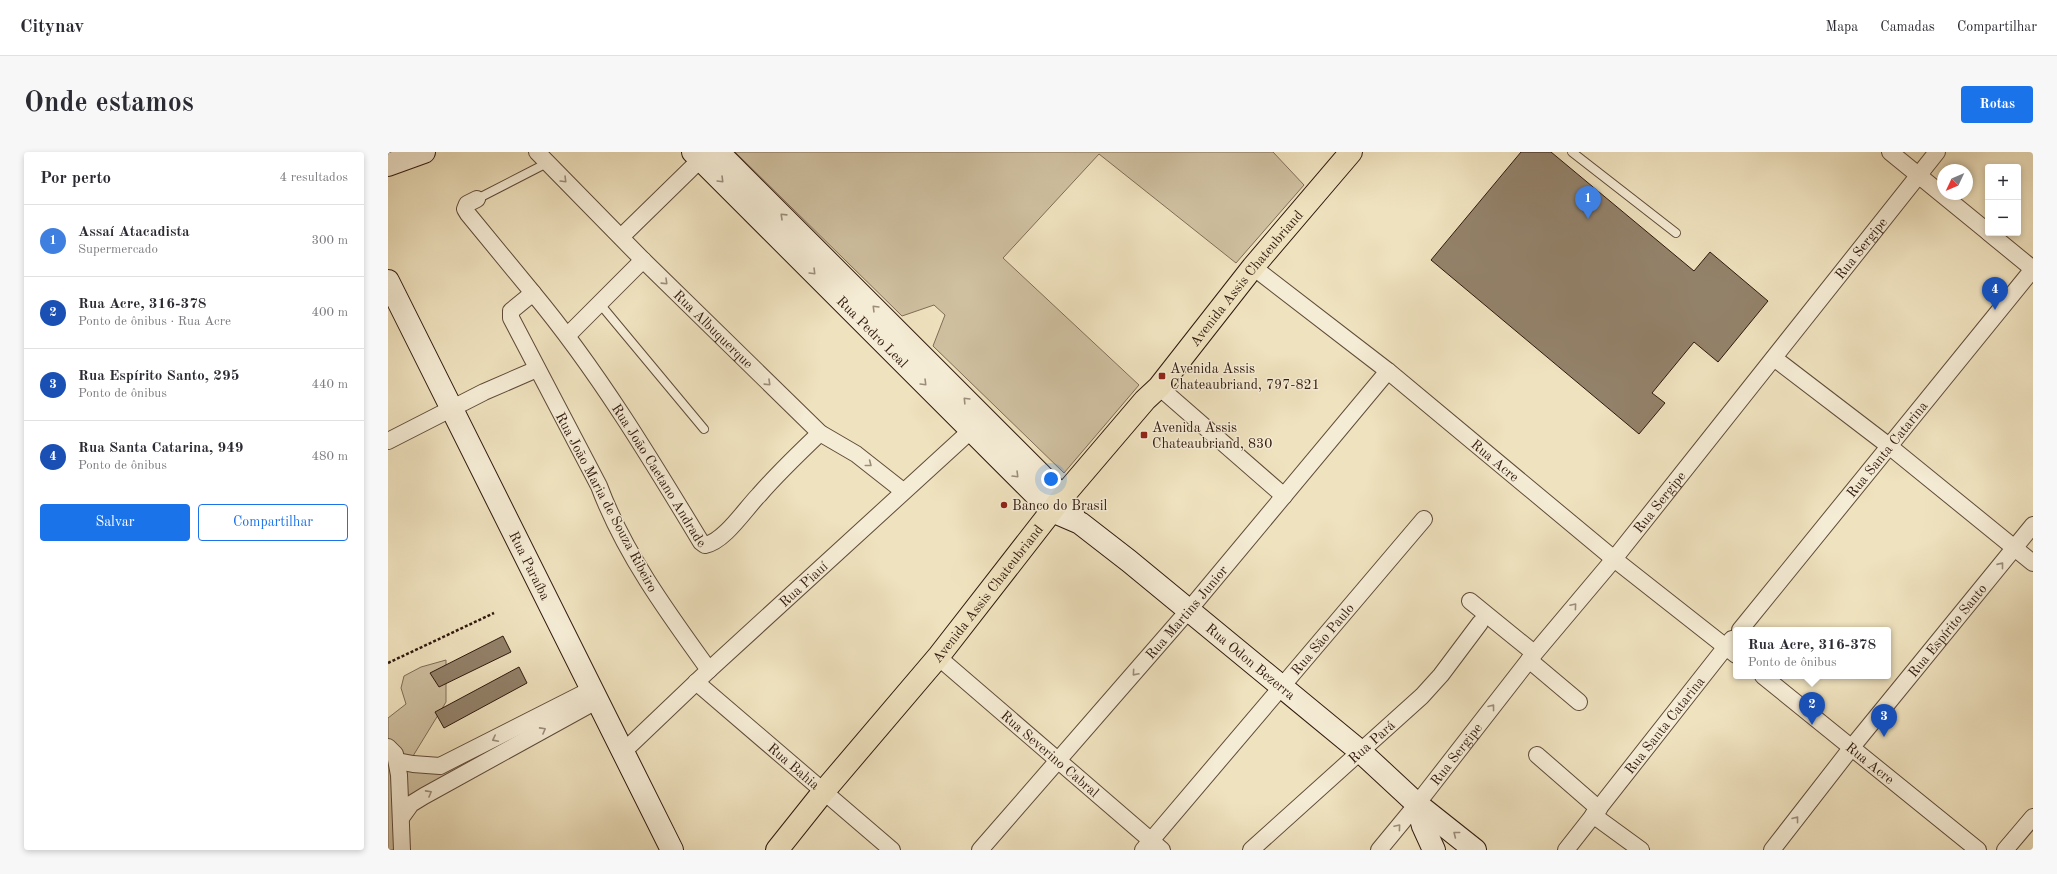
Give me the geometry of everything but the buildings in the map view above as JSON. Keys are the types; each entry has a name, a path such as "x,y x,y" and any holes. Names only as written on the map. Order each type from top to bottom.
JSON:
{"main road":[{"path":"388,165 424,152"},
{"name":"Avenida Assis Chateubriand","path":"777,850 824,791 938,657 1058,504 1145,400 1159,387 1253,267 1351,152"},
{"name":"Rua Pedro Leal","path":"705,154 1058,504"},
{"name":"Rua Paraíba","path":"388,281 624,751 672,850"},
{"name":"Rua Odon Bezerra","path":"1058,504 1080,523 1130,561 1188,611 1361,752 1417,804 1475,850"},
{"path":"1417,804 1423,826 1434,850"}],"street":[{"path":"1890,152 1985,229"},
{"name":"Rua Sergipe","path":"1379,850 1417,804 1531,656 1614,559 1937,152"},
{"path":"621,237 705,154"},
{"name":"Rua Albuquerque","path":"542,157 642,260 820,433 856,454 903,491"},
{"name":"Rua João Caetano Andrade","path":"477,199 468,204 465,209 468,214 568,335 607,391 701,542 705,545 714,542 732,525 758,495 820,433"},
{"path":"1994,236 2033,269"},
{"path":"568,335 642,260"},
{"name":"Rua Acre","path":"1253,267 1388,371 1614,559 1733,646"},
{"name":"Rua Santa Catarina","path":"1742,627 2033,269"},
{"name":"Rua João Maria de Souza Ribeiro","path":"533,292 511,311 516,327 537,370 599,486 606,506 644,577 709,670"},
{"path":"1774,358 1889,446 2033,563"},
{"path":"388,441 484,392 537,370"},
{"name":"Rua Martins Junior","path":"980,850 1188,611 1388,371"},
{"path":"1159,387 1284,496"},
{"name":"Rua Piauí","path":"624,751 696,682 978,424"},
{"name":"Rua São Paulo","path":"1152,847 1282,687 1424,519"},
{"name":"Rua Espírito Santo","path":"1772,850 1852,747 2033,525"},
{"path":"1470,601 1579,702"},
{"name":"Rua Pará","path":"1252,850 1361,752 1436,680 1480,623"},
{"name":"Rua Santa Catarina","path":"1566,850 1733,646"},
{"name":"Rua Severino Cabral","path":"938,657 1058,761 1152,847"},
{"name":"Rua Acre","path":"1767,679 1978,850"},
{"name":"Rua Bahia","path":"696,682 892,850"},
{"path":"397,760 413,764 440,766 595,695"},
{"path":"400,818 412,804 424,796 595,695"},
{"path":"388,746 395,754 397,760 402,850"},
{"path":"1538,755 1596,812 1641,850"},
{"path":"2005,850 2033,817"}],"lane":[{"path":"1572,152 1676,233"},
{"path":"477,199 542,157"},
{"path":"600,304 704,429"}],"path":[{"path":"388,663 494,613"}],"shaded area":[{"path":"735,152 1273,152 1304,185 1236,263 1099,154 1003,258 1139,385 1064,473 933,346 945,315 934,305 902,316"},
{"path":"446,660 446,702 413,756 403,756 388,742 388,718 406,704 401,688 404,676 421,667"},
{"path":"591,693 403,807 403,767 437,771"},
{"path":"388,758 394,765 398,850 388,850"}],"place":[{"name":"Assaí Atacadista","path":"1588,219"},
{"name":"Rua Santa Catarina, 949","path":"1995,310"},
{"name":"Avenida Assis Chateaubriand, 797-821","path":"1162,376"},
{"name":"Avenida Assis Chateaubriand, 830","path":"1144,435"},
{"name":"Banco do Brasil","path":"1004,505"},
{"name":"Rua Acre, 316-378","path":"1812,725"},
{"name":"Rua Espírito Santo, 295","path":"1884,737"}]}
